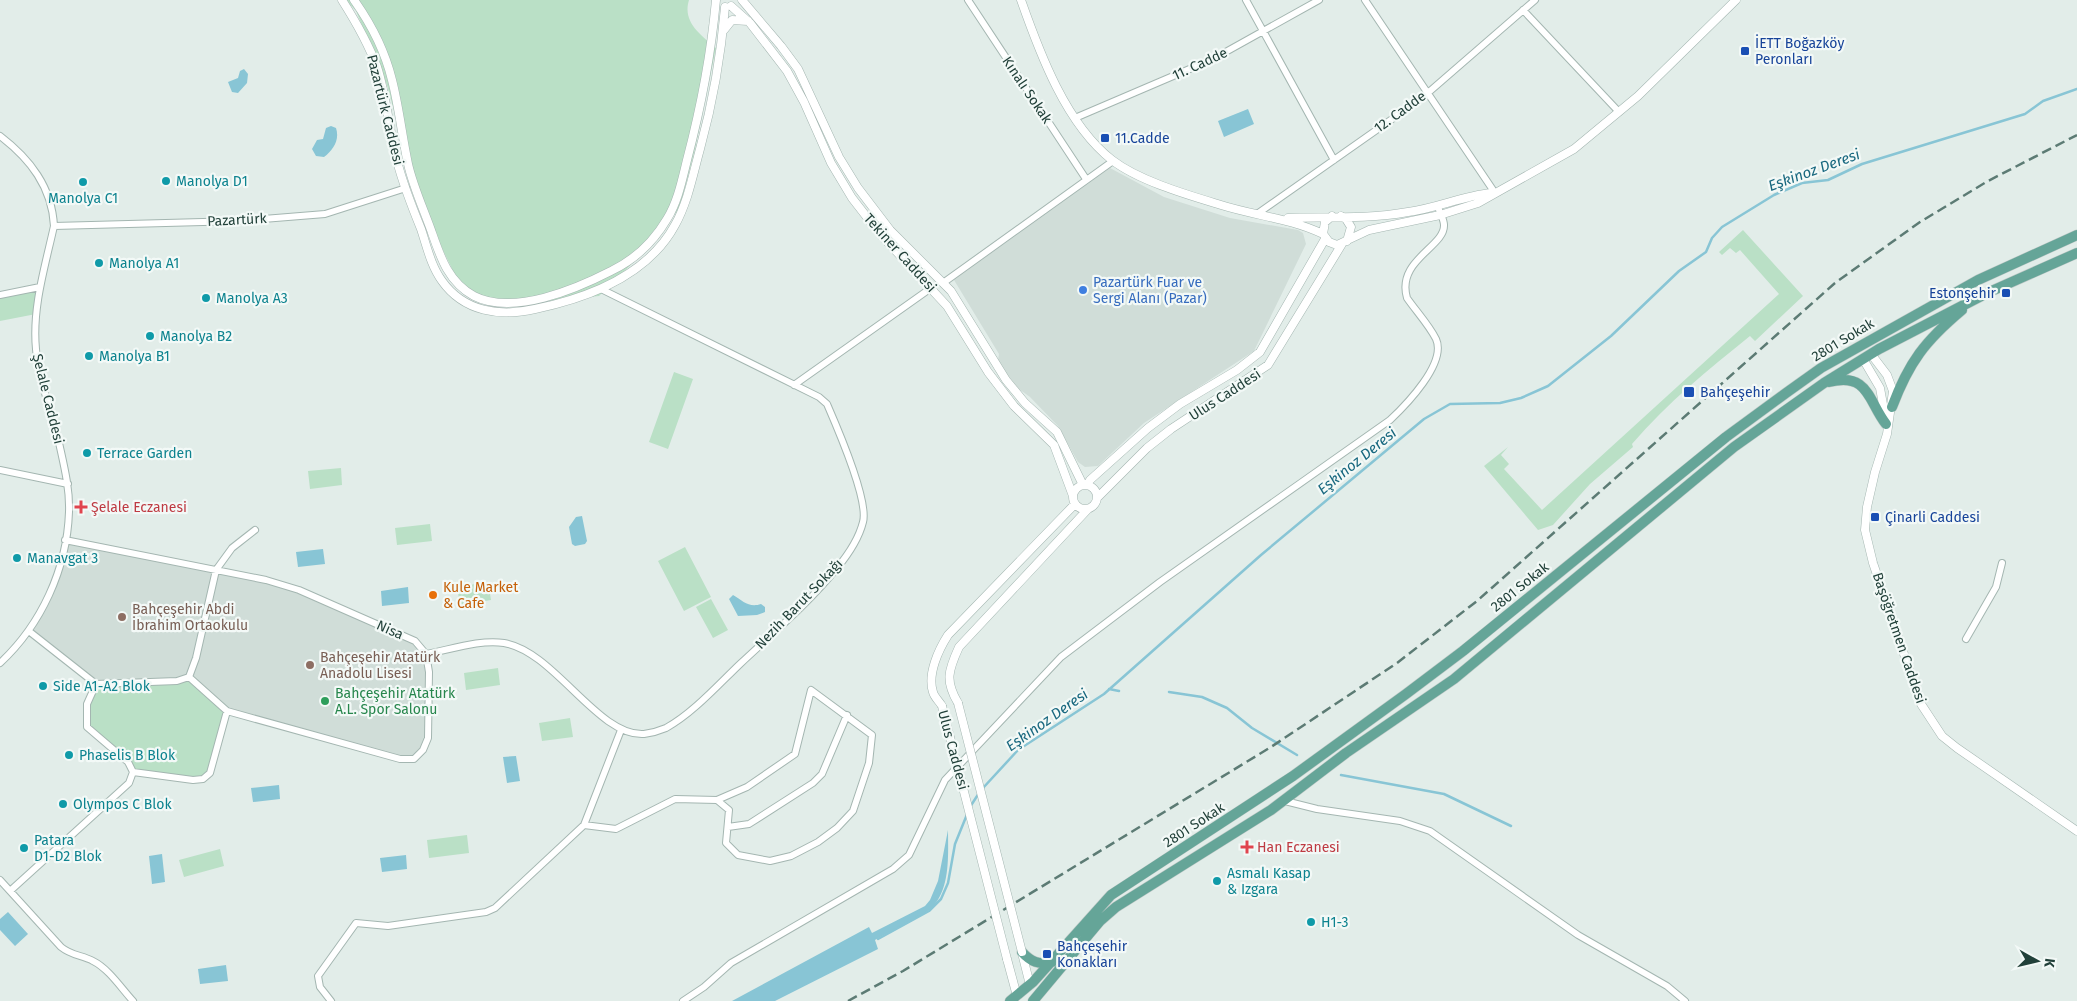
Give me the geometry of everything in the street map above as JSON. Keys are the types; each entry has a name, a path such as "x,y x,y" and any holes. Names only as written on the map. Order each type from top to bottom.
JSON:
{"main road":[{"name":"2801 Sokak","path":"1025,999 1030,985 1097,909 1112,895 1308,765 1463,651 1726,436 1822,368 1854,349 1978,280 2077,235"},
{"name":"2801 Sokak","path":"1025,999 1100,921 1116,907 1285,801 1346,753 1454,679 1734,447 1824,383 1867,355 1974,299 2020,276 2077,253"},
{"path":"1854,349 1867,355 1873,344 1952,300 1978,280"},
{"path":"1892,407 1909,366 1924,346 1943,326 1974,299"},
{"path":"1824,383 1840,379 1865,388 1887,429"},
{"path":"1285,801 1282,800 1281,794 1301,778 1308,765"},
{"path":"1022,952 1034,962 1045,964 1052,962"}],"street":[{"name":"Pazartürk Caddesi","path":"342,0 364,35 377,68 397,162 407,192"},
{"name":"Pazartürk Caddesi","path":"354,0 376,36 392,80 409,165 416,189"},
{"name":"Tekiner Caddesi","path":"416,189 444,265 459,286 475,296 494,302 531,300 567,291 613,270 636,255 655,236 672,209 683,176 704,91 716,0"},
{"name":"Tekiner Caddesi","path":"716,0 719,5 731,4 748,21 787,71 811,116 831,163 852,198 880,234 947,306 996,383 1014,406 1054,445 1074,500"},
{"name":"Tekiner Caddesi","path":"742,0 798,69 839,157 858,188 890,230 943,283 956,300 1006,380 1025,402 1057,432 1085,485"},
{"name":"Kınalı Sokak","path":"968,0 1086,179"},
{"path":"1021,0 1038,49 1075,118 1092,140 1113,160 1145,178 1192,195 1257,214 1284,218 1372,217 1438,206 1476,194 1495,192"},
{"path":"1246,0 1334,160"},
{"name":"11. Cadde","path":"1075,118 1213,59 1319,0"},
{"path":"1365,0 1495,192"},
{"name":"12. Cadde","path":"1257,214 1427,94 1535,0"},
{"path":"1284,218 1324,236 1333,244 1344,242 1369,230 1440,215 1478,203 1574,149 1619,112 1736,0"},
{"path":"407,192 435,269 448,290 468,304 489,312 530,310 567,301 616,282 658,249 675,225 690,186 713,100 723,32 731,4"},
{"path":"1523,10 1619,112"},
{"path":"723,32 732,20 748,21"},
{"name":"Şelale Caddesi","path":"0,136 21,154 42,182 53,213 54,226 36,314 36,350 68,484 69,513 62,558 47,602 30,632 0,663"},
{"path":"943,283 1113,160"},
{"name":"Pazartürk","path":"54,226 232,221 325,214 416,189"},
{"path":"683,1001 704,987 731,963 893,869 909,855 945,780 1061,657 1160,582 1390,420 1405,406 1430,373 1438,350 1436,340 1407,298 1405,282 1417,260 1443,231 1444,224 1438,206"},
{"path":"1324,236 1325,222 1332,216"},
{"path":"1342,216 1351,227 1344,242"},
{"name":"Ulus Caddesi","path":"1025,999 1007,959 942,706 933,692 934,671 940,647 948,635 1074,500 1076,489 1085,485 1148,428 1180,404 1237,370 1260,352 1324,236"},
{"name":"Ulus Caddesi","path":"1030,985 958,703 949,687 952,662 959,647 1088,509 1094,505 1097,498 1147,448 1268,365 1344,242"},
{"path":"590,281 601,289"},
{"path":"0,295 40,287"},
{"path":"794,385 931,288"},
{"name":"Nezih Barut Sokağı","path":"601,289 819,397 827,404 834,420 863,501 863,522 857,537 837,568 792,615 704,698 666,728 644,734 621,730"},
{"path":"1867,355 1880,388 1886,410 1887,429"},
{"name":"Başöğretmen Caddesi","path":"1867,355 1881,365 1891,383 1893,391 1892,407 1867,507 1865,530 1873,563 1921,704 1942,736 2077,831"},
{"path":"0,470 68,484"},
{"path":"1085,485 1096,491 1097,498"},
{"path":"1074,500 1080,508 1088,509"},
{"path":"30,632 96,684 177,681 189,676 196,658 216,570 232,548 255,530"},
{"name":"Nisa","path":"65,540 266,580 299,590 415,641 426,654"},
{"path":"1966,639 1996,586 2002,563"},
{"path":"189,676 227,712 400,759 414,759 423,750 428,738 429,672 426,654 503,642 516,646 548,668 621,730 584,825 495,908 486,912 388,926 356,923 318,976 320,987 331,1001"},
{"path":"10,891 129,783 133,772 128,762 87,727 87,704 96,684"},
{"path":"584,825 616,829 675,799 717,800 731,796 795,754 811,690 872,735 868,763 853,812 837,828 818,842 791,856 770,861 738,855 726,843 729,810 717,800"},
{"path":"133,772 193,780 203,779 210,773 227,712"},
{"path":"728,826 749,824 813,783 822,774 847,715"},
{"path":"1285,801 1317,809 1400,821 1430,831 1578,935 1667,986 1685,1001"},
{"path":"0,880 65,950 101,966 132,1001"}],"shaded area":[{"path":"1110,168 1164,197 1230,218 1298,230 1303,233 1306,244 1254,351 1144,423 1098,466 1085,467 1078,462 1058,426 1030,397 1019,389 1002,368 998,360 999,354 954,280"},
{"name":"Bahçeşehir Atatürk Anadolu Lisesi","path":"65,540 299,590 415,641 426,654 428,738 414,759 400,759 227,711 177,681 96,684 30,632 47,602"}],"green space":[{"path":"346,0 689,0 688,15 694,27 716,48 695,149 680,207 653,243 599,296 536,302 474,299 459,283 437,238 411,174 387,85 356,11"},
{"path":"1743,230 1803,296 1755,341 1750,336 1689,387 1632,444 1633,447 1590,484 1553,525 1538,530 1484,466 1508,447 1501,455 1509,464 1504,469 1542,510 1779,294 1740,250 1736,253 1730,248 1722,255 1719,252"},
{"path":"40,287 36,314 0,321 0,295"},
{"path":"674,372 693,379 668,449 649,442"},
{"path":"341,468 342,485 310,489 308,471"},
{"path":"430,524 432,541 397,545 395,528"},
{"path":"685,547 711,597 684,611 658,561"},
{"path":"488,582 491,600 460,605 457,587"},
{"path":"711,599 728,630 713,638 696,607"},
{"path":"498,668 500,685 466,690 464,673"},
{"path":"189,677 227,711 210,773 203,779 133,772 128,762 87,727 87,704 96,684 177,681"},
{"path":"570,718 573,737 542,741 539,723"},
{"path":"467,835 469,853 429,858 427,840"},
{"path":"220,849 224,866 184,877 179,860"}],"water":[{"path":"244,69 248,74 247,83 238,93 232,92 228,82 238,78 240,71"},
{"path":"1248,109 1254,124 1224,137 1218,121"},
{"path":"331,126 336,128 337,132 335,144 324,157 316,156 312,149 317,140 323,139 326,128"},
{"path":"582,516 587,541 585,544 575,546 572,544 569,527 576,517"},
{"path":"323,549 325,564 298,567 296,552"},
{"path":"408,587 409,603 382,606 381,591"},
{"path":"733,595 743,602 753,605 761,604 765,607 765,612 757,615 738,616 729,599"},
{"path":"516,756 520,781 507,783 503,757"},
{"path":"279,785 280,799 253,802 251,788"},
{"path":"948,830 948,862 945,883 936,902 929,910 875,940 878,949 775,1001 732,1001 869,927 872,933 925,906 930,900 938,881"},
{"path":"162,854 165,882 152,884 149,856"},
{"path":"406,855 407,869 382,872 380,858"},
{"path":"8,912 28,934 15,946 0,930 0,919"},
{"path":"226,965 228,981 200,984 198,969"}],"waterway":[{"name":"Eşkinoz Deresi","path":"983,788 1018,750 1104,694 1261,555 1424,419 1450,404 1500,403 1521,398 1548,386 1611,336 1679,271 1706,252 1712,238 1722,227 1774,195 1802,183 1828,180 1862,164 2025,114 2043,101 2077,89"},
{"name":"Eşkinoz Deresi","path":"1109,689 1119,691"},
{"path":"1169,692 1202,697 1227,708 1252,728 1297,755"},
{"path":"1341,775 1444,794 1511,826"},
{"name":"Eşkinoz Deresi","path":"970,807 979,793"},
{"name":"Eşkinoz Deresi","path":"878,939 929,911 941,899 948,883 955,844 968,812"}],"railway":[{"path":"848,1001 903,971 1271,747 1397,663 1477,601 1835,283 1920,222 1988,181 2077,135"}],"place":[{"name":"İETT Boğazköy Peronları","path":"1745,51"},
{"name":"11.Cadde","path":"1105,138"},
{"name":"Manolya D1","path":"166,181"},
{"name":"Manolya C1","path":"83,182"},
{"name":"Manolya A1","path":"99,263"},
{"name":"Pazartürk Fuar ve Sergi Alanı (Pazar)","path":"1083,290"},
{"name":"Estonşehir","path":"2006,293"},
{"name":"Manolya A3","path":"206,298"},
{"name":"Manolya B2","path":"150,336"},
{"name":"Manolya B1","path":"89,356"},
{"name":"Bahçeşehir","path":"1689,392"},
{"name":"Terrace Garden","path":"87,453"},
{"name":"Şelale Eczanesi","path":"81,507"},
{"name":"Çinarli Caddesi","path":"1875,517"},
{"name":"Manavgat 3","path":"17,558"},
{"name":"Kule Market & Cafe","path":"433,595"},
{"name":"Bahçeşehir Abdi İbrahim Ortaokulu","path":"122,617"},
{"name":"Bahçeşehir Atatürk Anadolu Lisesi","path":"310,665"},
{"name":"Side A1-A2 Blok","path":"43,686"},
{"name":"Bahçeşehir Atatürk A.L. Spor Salonu","path":"325,701"},
{"name":"Phaselis B Blok","path":"69,755"},
{"name":"Olympos C Blok","path":"63,804"},
{"name":"Han Eczanesi","path":"1247,847"},
{"name":"Patara D1-D2 Blok","path":"24,848"},
{"name":"Asmalı Kasap & Izgara","path":"1217,881"},
{"name":"H1-3","path":"1311,922"},
{"name":"Bahçeşehir Konakları","path":"1047,954"}]}
